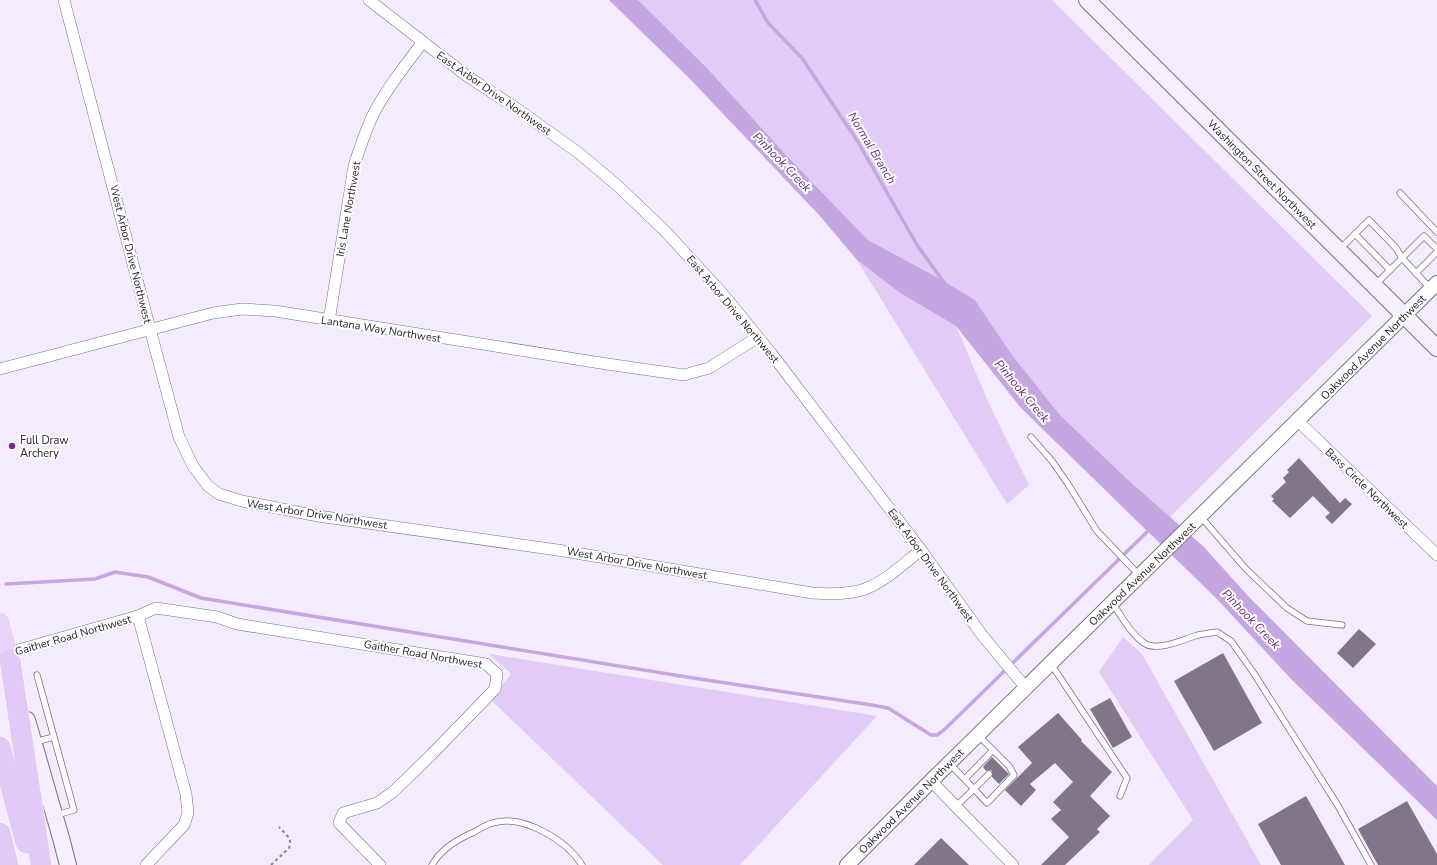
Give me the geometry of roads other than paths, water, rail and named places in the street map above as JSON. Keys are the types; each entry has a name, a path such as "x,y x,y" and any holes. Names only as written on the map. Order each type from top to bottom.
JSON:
{"highway":[{"path":"0,622 9,657 41,865"},
{"path":"0,747 32,865"},
{"path":"0,833 8,865"},
{"path":"0,860 2,865"}],"main road":[{"name":"Washington Street Northwest","path":"1086,0 1437,348"},
{"path":"9,657 68,865"}],"street":[{"name":"West Arbor Drive Northwest","path":"64,0 179,437 193,466 208,486 219,494 242,501 318,516 564,551 812,593 830,594 864,589 883,579 921,550"},
{"name":"East Arbor Drive Northwest","path":"369,0 467,76 516,108 580,154 612,181 665,231 722,293 758,337 921,550 982,635 1026,688"},
{"name":"Iris Lane Northwest","path":"329,321 354,166 360,146 376,110 423,42"},
{"name":"Oakwood Avenue Northwest","path":"847,865 1434,286"},
{"name":"Lantana Way Northwest","path":"0,369 213,313 242,309 275,312 684,375 709,368 758,337"},
{"name":"Bass Circle Northwest","path":"1298,421 1437,555"},
{"name":"Gaither Road Northwest","path":"9,657 138,616 156,608 217,617 237,624 486,664 497,674 495,689 431,756 393,792 377,803 342,814 338,823 380,865"},
{"name":"Gaither Road Northwest","path":"138,616 186,794 188,813 184,825 146,865"},
{"path":"931,781 1013,865"},
{"path":"858,865 874,838"}],"lane":[{"path":"1400,192 1437,232"},
{"path":"1338,251 1369,220 1396,248 1402,258 1416,273 1434,286"},
{"path":"1355,234 1390,270"},
{"path":"1374,286 1424,236 1437,250 1416,273"},
{"path":"1031,437 1052,461 1097,531 1140,576"},
{"path":"1201,516 1246,569 1287,608 1307,621 1342,625"},
{"path":"1112,604 1125,622 1145,644 1155,647 1217,632 1231,641 1253,672 1332,797 1371,865"},
{"path":"1051,663 1127,778 1120,796"},
{"path":"37,674 74,810 54,815"},
{"path":"949,763 987,803 1014,775 1009,766 1001,762 993,750 978,735"},
{"path":"33,742 54,737"},
{"path":"965,779 993,750"},
{"path":"956,806 989,774"},
{"path":"432,865 437,857 456,840 496,822 514,821 535,826 557,839 579,859 582,865"}],"water":[{"name":"Pinhook Creek","path":"609,0 638,0 707,68 787,156 868,240 944,281 975,300 1012,355 1060,415 1126,478 1204,547 1249,597 1437,786 1437,820 1291,679 1217,599 1021,408 956,326 900,293 857,260 819,215 690,79"}],"waterway":[{"name":"Normal Branch","path":"755,0 768,23 802,58 858,142 917,245 945,284"},
{"path":"6,584 95,579 115,572 148,577 201,598 693,678 888,708 931,735 937,735 944,730 1151,528"}],"place":[{"name":"Full Draw Archery","path":"12,446"}]}
